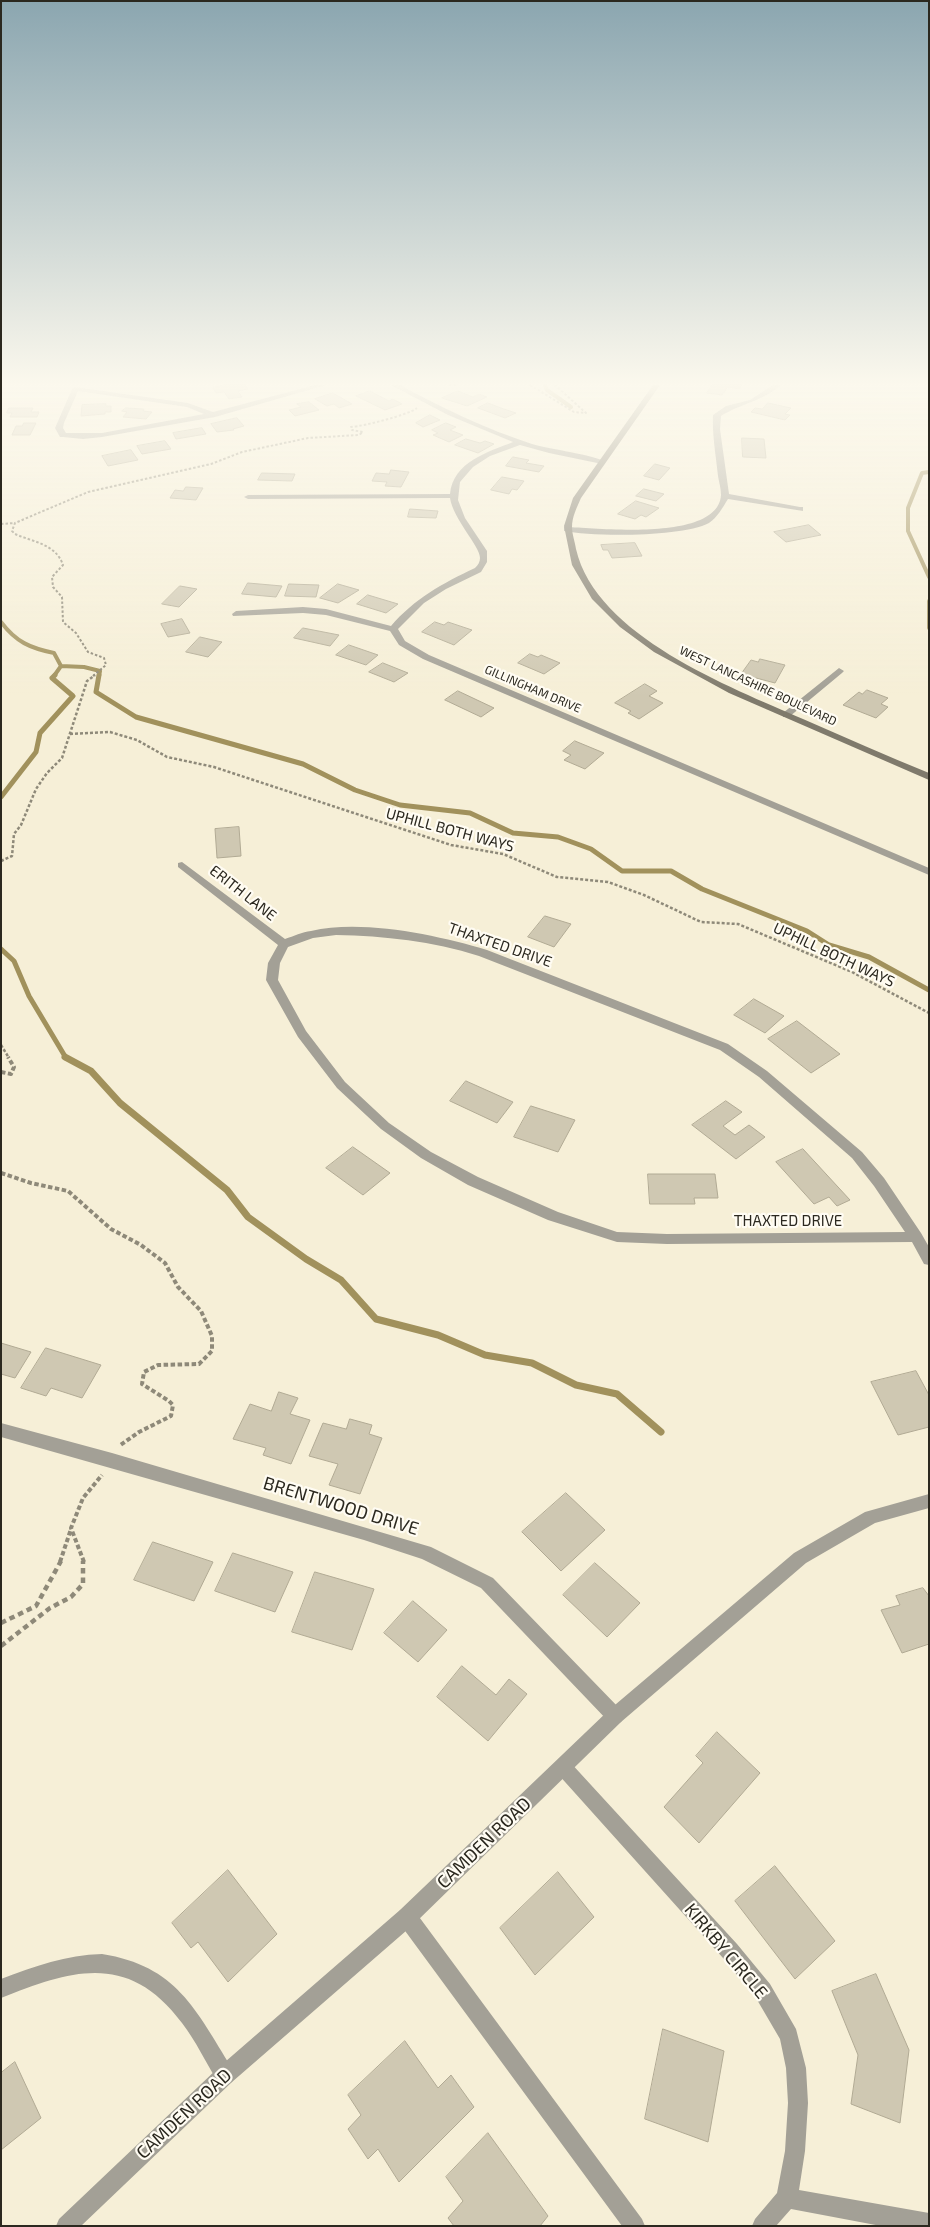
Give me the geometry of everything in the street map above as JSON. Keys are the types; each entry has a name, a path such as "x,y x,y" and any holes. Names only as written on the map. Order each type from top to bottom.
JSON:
{"main road":[{"path":"567,529 578,498 584,489"},
{"name":"WEST LANCASHIRE BOULEVARD","path":"567,529 570,549 583,579 604,606 633,635 674,661 715,683 929,777"}],"street":[{"path":"236,614 303,610 326,612 393,628 404,614 418,603 478,570 482,564 484,558 482,550 458,515 452,496 455,489"},
{"path":"567,529 631,530 694,525 705,521 713,515 725,496 724,489"},
{"path":"248,497 452,496"},
{"path":"725,496 800,509"},
{"name":"GILLINGHAM DRIVE","path":"393,628 402,643 426,656 929,872"},
{"path":"786,715 839,671"},
{"name":"ERITH LANE","path":"182,865 284,944"},
{"name":"THAXTED DRIVE","path":"916,1237 667,1239 617,1237 553,1216 473,1181 426,1155 385,1126 341,1085 302,1034 272,980 274,963 284,944 312,934 336,931 378,932 451,943 724,1047 763,1074 857,1155 879,1182 916,1237 929,1260"},
{"name":"BRENTWOOD DRIVE","path":"1,1430 121,1462 425,1552 488,1583 615,1716"},
{"name":"CAMDEN ROAD","path":"66,2226 225,2075 407,1917 615,1716 800,1558 871,1517 929,1501"},
{"name":"KIRKBY CIRCLE","path":"563,1767 730,1951 763,1991 789,2036 796,2068 798,2104 795,2151 786,2198 762,2226"},
{"path":"407,1917 635,2226"},
{"path":"1,1989 31,1976 76,1963 115,1963 141,1973 164,1990 188,2015 225,2075"},
{"path":"786,2198 929,2224"}],"path":[{"path":"1,524 15,523 88,492 102,489"},
{"path":"1,861 12,856 14,834 21,826 36,789 47,773 62,758 87,681 106,665 104,658 88,652 76,633 63,622 62,597 53,588 52,577 63,565 62,559 54,550 12,531 15,523"},
{"name":"UPHILL BOTH WAYS","path":"70,734 110,732 137,740 167,757 214,767 451,845 503,854 557,877 608,882 644,895 701,922 738,924 852,972 929,1013"},
{"path":"1,1045 14,1067 11,1074 1,1072"},
{"path":"1,1173 31,1183 68,1191 111,1229 141,1245 165,1263 178,1288 201,1312 212,1336 212,1351 199,1364 158,1365 144,1372 142,1384 148,1390 167,1397 173,1405 171,1416 160,1425 147,1427 129,1437 118,1447"},
{"path":"1,1624 36,1606 64,1556 71,1528 83,1498 104,1473"},
{"path":"1,1646 50,1608 71,1597 83,1584 84,1563 71,1528"}],"building":[{"path":"185,489 202,489 196,500 170,498 175,490 183,491"},
{"path":"492,489 518,489 512,489 509,494"},
{"path":"644,489 664,494 656,501 636,496"},
{"path":"636,501 659,508 646,517 641,515 635,519 618,514"},
{"path":"410,509 438,511 436,518 408,517"},
{"path":"809,525 821,535 786,542 774,532"},
{"path":"635,543 642,556 612,558 608,550 603,550 601,545"},
{"path":"248,583 282,586 276,597 242,594"},
{"path":"289,584 319,585 316,597 285,596"},
{"path":"338,584 359,590 338,603 320,598"},
{"path":"180,586 197,589 179,607 162,604"},
{"path":"368,595 398,604 386,613 357,604"},
{"path":"182,619 190,633 168,637 161,624"},
{"path":"435,622 444,625 448,622 472,630 454,645 422,632"},
{"path":"303,628 339,635 330,646 294,638"},
{"path":"200,637 222,642 208,657 186,652"},
{"path":"349,645 378,655 366,665 336,655"},
{"path":"530,654 538,657 541,655 560,663 544,674 518,663"},
{"path":"760,659 785,665 775,683 741,674 751,660 758,662"},
{"path":"383,663 408,673 394,682 369,672"},
{"path":"645,684 657,691 649,696 663,703 639,719 628,713 631,711 615,703"},
{"path":"867,690 888,698 881,704 888,707 876,718 843,705 859,692 862,694"},
{"path":"458,691 494,708 481,717 445,700"},
{"path":"575,741 604,753 585,769 564,760 571,755 563,751"},
{"path":"239,827 241,856 217,858 215,829"},
{"path":"545,916 571,924 554,947 528,937"},
{"path":"754,999 784,1016 765,1033 734,1015"},
{"path":"797,1021 840,1054 811,1073 768,1039"},
{"path":"466,1081 513,1102 497,1123 450,1101"},
{"path":"726,1101 742,1112 723,1126 735,1135 749,1125 765,1137 736,1159 692,1125"},
{"path":"531,1106 575,1120 558,1152 514,1137"},
{"path":"353,1147 390,1173 363,1195 326,1168"},
{"path":"803,1149 850,1200 837,1206 829,1197 814,1204 776,1162"},
{"path":"648,1174 715,1174 718,1198 694,1198 695,1204 650,1204"},
{"path":"1,1343 31,1352 15,1378 1,1374"},
{"path":"46,1348 101,1365 82,1398 51,1388 46,1396 21,1388"},
{"path":"916,1371 929,1395 929,1427 898,1435 871,1382"},
{"path":"279,1392 298,1398 290,1414 310,1420 291,1464 263,1455 266,1448 233,1439 250,1404 271,1411"},
{"path":"350,1419 372,1425 369,1434 382,1438 360,1494 329,1485 338,1464 309,1456 323,1423 346,1429"},
{"path":"566,1493 605,1530 561,1571 522,1532"},
{"path":"153,1542 213,1562 194,1601 134,1580"},
{"path":"233,1553 293,1572 275,1612 215,1591"},
{"path":"595,1563 640,1603 607,1637 563,1595"},
{"path":"315,1572 374,1589 352,1650 292,1632"},
{"path":"923,1588 929,1596 929,1644 902,1653 881,1610 900,1605 896,1596"},
{"path":"413,1601 447,1630 418,1662 384,1633"},
{"path":"462,1666 496,1695 509,1679 527,1694 488,1741 437,1697"},
{"path":"717,1732 760,1773 699,1843 664,1807 703,1763 696,1756"},
{"path":"775,1866 835,1941 795,1979 735,1901"},
{"path":"228,1870 277,1934 228,1982 198,1942 191,1948 172,1923"},
{"path":"558,1872 594,1917 535,1975 500,1928"},
{"path":"876,1974 909,2050 900,2123 851,2104 858,2055 832,1991"},
{"path":"663,2029 724,2051 708,2142 645,2119"},
{"path":"405,2041 438,2088 451,2075 474,2107 399,2182 378,2149 368,2159 348,2129 361,2115 348,2095"},
{"path":"15,2062 41,2118 1,2150 1,2073"},
{"path":"488,2133 548,2216 540,2226 454,2226 448,2218 463,2201 446,2177"}],"waterway":[{"path":"916,489 908,508 908,531 929,577"},
{"path":"929,601 929,628"},
{"path":"1,622 12,635 24,643 54,653 61,666"},
{"path":"54,676 61,666"},
{"path":"61,666 84,667 100,671 99,676"},
{"path":"99,675 96,692 136,717 303,764 355,790 400,805 470,813 513,833 558,837 591,849 622,871 671,871 702,889 807,931 829,945 869,957 929,990"},
{"path":"1,797 36,752 40,733 73,696 52,678 54,676"},
{"path":"1,949 14,961 29,996 66,1057"},
{"path":"66,1057 91,1071 120,1103 227,1190 248,1217 306,1259 341,1280 376,1319 438,1335 485,1355 532,1363 576,1385 617,1394 661,1432"}]}
